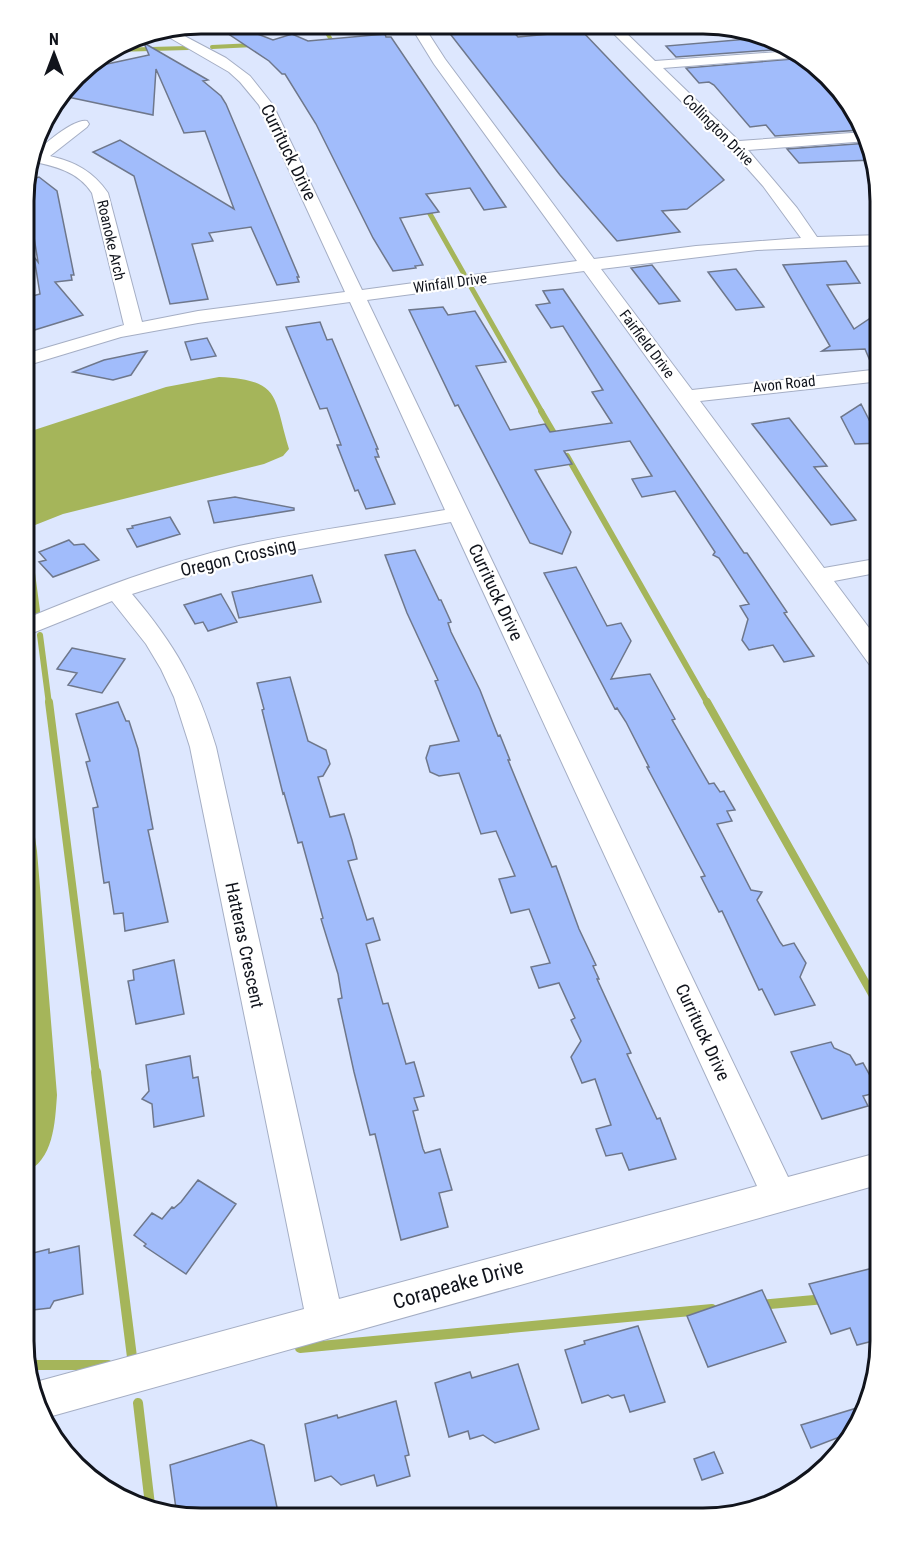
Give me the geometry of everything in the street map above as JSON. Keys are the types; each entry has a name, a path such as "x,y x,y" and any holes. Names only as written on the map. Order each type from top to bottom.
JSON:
{"street":[{"name":"Fairfield Drive","path":"422,35 870,647"},
{"name":"Collington Drive","path":"621,35 767,179 797,217 812,242"},
{"name":"Currituck Drive","path":"177,37 237,69 260,93 779,1195"},
{"path":"653,65 785,56"},
{"path":"42,152 82,124"},
{"path":"735,146 857,137"},
{"name":"Roanoke Arch","path":"40,158 78,170 95,184 100,193 134,329"},
{"name":"Winfall Drive","path":"35,357 73,344 134,329 198,317 696,251 812,242 870,240"},
{"name":"Avon Road","path":"687,398 746,389 870,376"},
{"name":"Oregon Crossing","path":"35,624 116,590 240,553 459,514"},
{"path":"818,576 870,567"},
{"name":"Hatteras Crescent","path":"116,590 157,642 174,668 191,705 204,747 325,1321"},
{"name":"Corapeake Drive","path":"45,1398 870,1171"}],"shaded area":[{"path":"219,377 254,382 265,387 276,404 289,449 283,456 264,464 63,514 35,525 35,430 166,387"},
{"path":"35,837 57,1095 54,1128 42,1160 35,1166"}],"building":[{"path":"230,35 260,35 273,40 294,35 308,41 374,35 391,37 506,207 484,210 470,188 426,194 439,212 400,218 423,265 393,271 373,238 316,124 285,74 282,74 269,61"},
{"path":"451,35 516,35 518,37 586,35 724,180 687,209 662,211 680,232 617,241 560,175"},
{"path":"744,39 773,50 676,57 666,46"},
{"path":"146,44 208,80 203,81 221,96 226,104 299,277 297,277 299,282 277,285 251,227 209,233 213,241 192,244 208,299 170,304 134,176 93,152 120,140 234,209 205,131 184,133 156,69 153,115 71,98 91,76 108,64 149,55"},
{"path":"790,59 822,83 836,100 854,130 775,136 766,125 750,127 714,85 709,82 699,83 686,68"},
{"path":"860,144 865,160 799,163 787,149"},
{"path":"39,177 57,191 74,275 71,275 72,280 55,282 83,315 35,330 35,295 40,294 35,263 35,258 38,262 35,244 36,178"},
{"path":"846,261 860,283 827,285 854,329 870,318 870,361 865,349 822,351 830,346 783,265"},
{"path":"652,265 680,301 659,304 631,268"},
{"path":"736,269 764,307 736,310 708,272"},
{"path":"563,289 744,553 747,553 814,656 784,662 773,645 749,650 742,640 748,619 740,606 749,604 719,558 713,555 715,552 675,491 642,497 632,479 652,476 630,441 564,451 572,464 535,470 571,532 562,554 530,543 458,405 455,406 409,310 443,307 448,315 475,311 506,362 476,366 510,430 545,424 550,432 612,423 592,392 603,390 563,326 551,328 536,305 550,303 543,291"},
{"path":"320,322 327,340 332,339 378,449 376,449 379,457 375,457 395,504 366,509 358,490 355,491 337,445 341,445 327,408 320,409 286,327"},
{"path":"207,338 216,356 191,360 185,342"},
{"path":"147,351 131,375 113,380 73,372 104,360"},
{"path":"861,404 870,422 870,443 855,444 841,417"},
{"path":"789,418 827,466 814,467 856,520 831,525 752,424"},
{"path":"235,497 294,508 294,510 214,523 208,501"},
{"path":"170,517 180,534 137,547 127,529 133,528 132,526"},
{"path":"69,540 74,545 84,544 99,560 53,577 39,562 46,560 39,552"},
{"path":"415,550 441,600 451,622 448,623 451,632 480,690 498,736 500,735 552,867 556,866 579,929 596,965 593,966 599,979 597,979 631,1053 627,1054 657,1119 660,1118 676,1159 629,1170 622,1153 606,1156 596,1129 611,1125 595,1079 582,1083 571,1057 581,1041 571,1020 575,1018 559,983 539,988 531,967 550,963 529,909 511,913 499,879 515,876 496,831 481,834 459,773 439,776 430,772 426,758 430,746 459,741 435,681 438,680 407,613 385,555"},
{"path":"576,567 607,626 621,623 631,641 611,679 650,674 675,719 672,720 709,784 714,783 720,792 724,791 735,810 727,811 732,821 717,824 751,890 762,892 757,900 780,942 783,946 794,943 806,963 800,977 815,1005 775,1015 762,989 759,990 722,911 719,912 701,877 705,876 647,767 649,767 626,722 617,708 615,709 544,573"},
{"path":"312,575 321,602 239,618 232,592"},
{"path":"221,594 237,622 208,631 203,622 195,624 184,605"},
{"path":"72,648 125,659 102,693 68,685 77,673 57,669"},
{"path":"290,677 308,741 326,750 330,764 323,776 318,777 330,817 344,814 352,840 357,859 348,861 367,920 373,918 380,940 366,944 383,1004 388,1003 406,1064 414,1062 424,1096 414,1098 418,1110 413,1111 423,1149 425,1153 440,1149 452,1190 439,1193 448,1227 401,1240 375,1134 370,1135 354,1072 338,999 342,998 338,974 321,919 323,918 302,842 298,843 283,794 262,710 264,709 257,683"},
{"path":"118,702 126,721 129,721 138,749 153,829 148,830 168,922 125,931 123,913 114,914 109,882 104,883 93,808 98,807 86,762 90,761 76,714"},
{"path":"174,960 184,1014 136,1024 128,981 134,980 133,970"},
{"path":"831,1042 834,1048 850,1055 856,1065 863,1063 870,1076 870,1094 863,1096 868,1106 822,1119 791,1052"},
{"path":"190,1056 193,1078 198,1077 204,1116 154,1127 152,1104 142,1099 149,1091 146,1065"},
{"path":"198,1180 236,1204 186,1274 144,1246 146,1244 134,1235 152,1213 162,1219 172,1207 174,1208 181,1202"},
{"path":"79,1246 83,1294 54,1301 50,1308 35,1310 35,1252 49,1249 49,1253"},
{"path":"870,1269 870,1342 857,1345 850,1328 831,1334 809,1284"},
{"path":"762,1290 786,1342 708,1367 687,1316"},
{"path":"638,1326 665,1402 630,1412 624,1395 612,1398 608,1395 582,1403 565,1350 585,1344 584,1341"},
{"path":"518,1364 539,1429 495,1443 483,1435 470,1439 468,1431 449,1437 435,1383 470,1372 472,1378"},
{"path":"396,1401 409,1455 405,1456 410,1476 377,1486 374,1475 341,1485 331,1476 315,1481 305,1424 337,1415 338,1418"},
{"path":"856,1408 839,1437 811,1448 801,1425"},
{"path":"251,1440 264,1445 277,1508 202,1508 176,1505 170,1465"},
{"path":"714,1452 723,1473 702,1480 694,1459"}],"waterway":[{"path":"328,35 335,46"},
{"path":"212,47 254,45"},
{"path":"133,49 188,48"},
{"path":"425,205 464,274"},
{"path":"471,287 542,412"},
{"path":"541,411 558,440"},
{"path":"567,456 708,704"},
{"path":"35,596 37,611"},
{"path":"40,635 49,704"},
{"path":"49,702 96,1074"},
{"path":"707,702 870,991"},
{"path":"96,1072 133,1365"},
{"path":"760,1305 825,1299"},
{"path":"300,1348 712,1309"},
{"path":"37,1365 108,1365"},
{"path":"138,1403 149,1499"}]}
